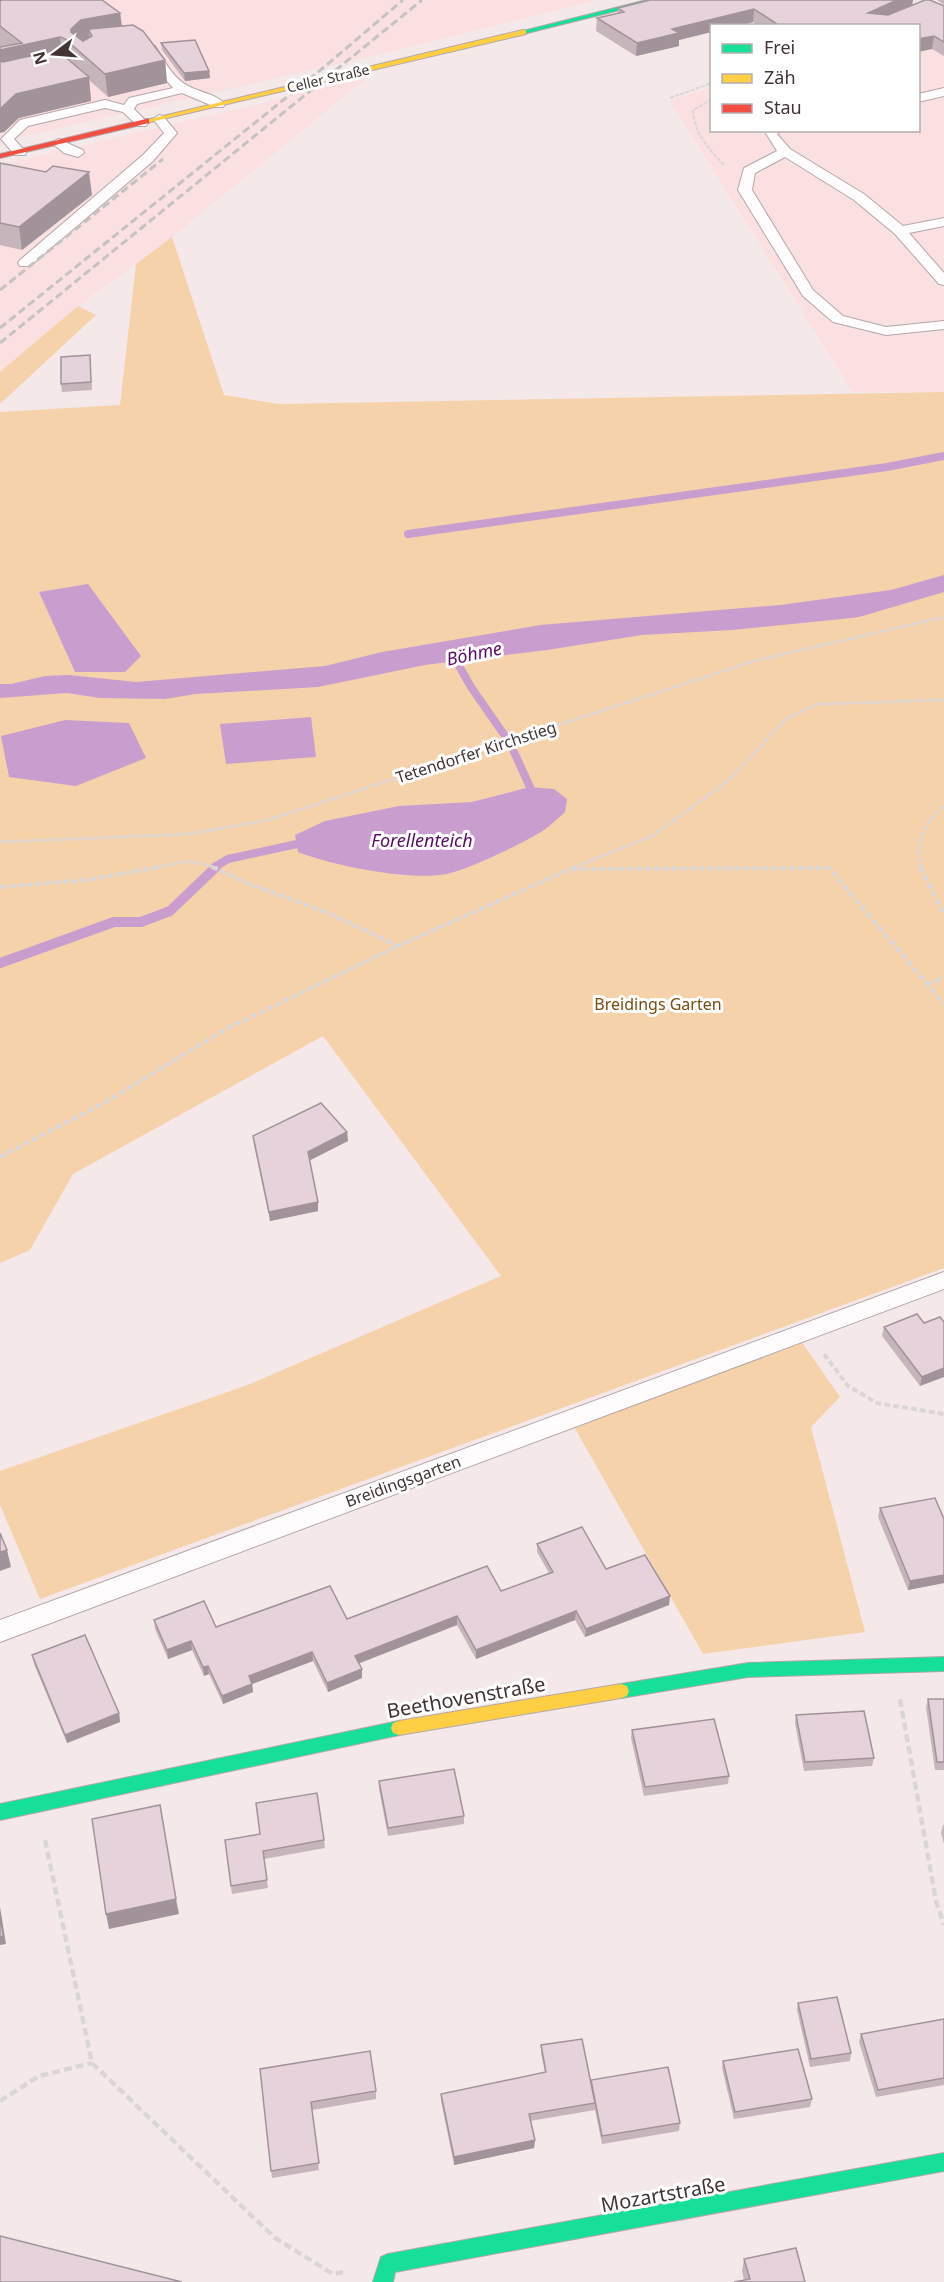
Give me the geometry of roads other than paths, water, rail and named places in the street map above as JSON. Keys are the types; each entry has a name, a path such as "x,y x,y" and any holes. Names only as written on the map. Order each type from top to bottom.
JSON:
{"main road":[{"name":"Celler Straße","path":"0,156 656,0"},
{"name":"Beethovenstraße","path":"0,1812 450,1718 748,1670 894,1664 944,1665"},
{"name":"Mozartstraße","path":"384,2282 388,2264 944,2162"}],"lane":[{"path":"140,40 147,44 165,72 183,89 208,96 219,104"},
{"path":"20,152 8,139 24,123 101,101 130,101 183,89"},
{"path":"920,98 944,92"},
{"path":"130,101 142,123"},
{"path":"25,263 148,158 171,133 159,119"},
{"path":"769,132 785,152 859,197 900,231 944,281"},
{"path":"58,142 68,150 78,153"},
{"path":"785,152 749,171 746,190 808,293 838,320 886,331 944,325"},
{"path":"900,231 944,222"},
{"name":"Breidingsgarten","path":"0,1631 944,1280"}],"water":[{"name":"Böhme","path":"944,575 944,592 859,617 732,630 642,635 547,650 425,665 318,687 196,694 165,699 100,698 67,693 0,698 0,684 11,684 45,676 69,675 136,682 325,666 382,652 540,625 780,605 891,590"},
{"path":"88,584 141,656 125,672 75,672 39,592"},
{"path":"311,717 316,757 226,764 220,724"},
{"path":"65,720 129,723 146,758 76,786 9,777 1,736"},
{"name":"Forellenteich","path":"530,787 554,789 567,799 565,812 544,830 524,841 482,861 447,874 431,876 372,871 298,852 295,835 325,821 399,806 472,802"}],"waterway":[{"path":"408,534 887,467 944,456"},
{"name":"Böhme","path":"454,657 471,687 505,736"},
{"path":"514,752 530,787"},
{"path":"213,868 228,859 297,844"},
{"path":"0,963 114,922 141,922 170,911 216,867"}],"railway":[{"path":"0,328 323,68 403,0"},
{"path":"0,343 422,0"},
{"path":"0,290 163,159"}],"park label":[{"name":"Breidings Garten","path":"658,1004"}]}
